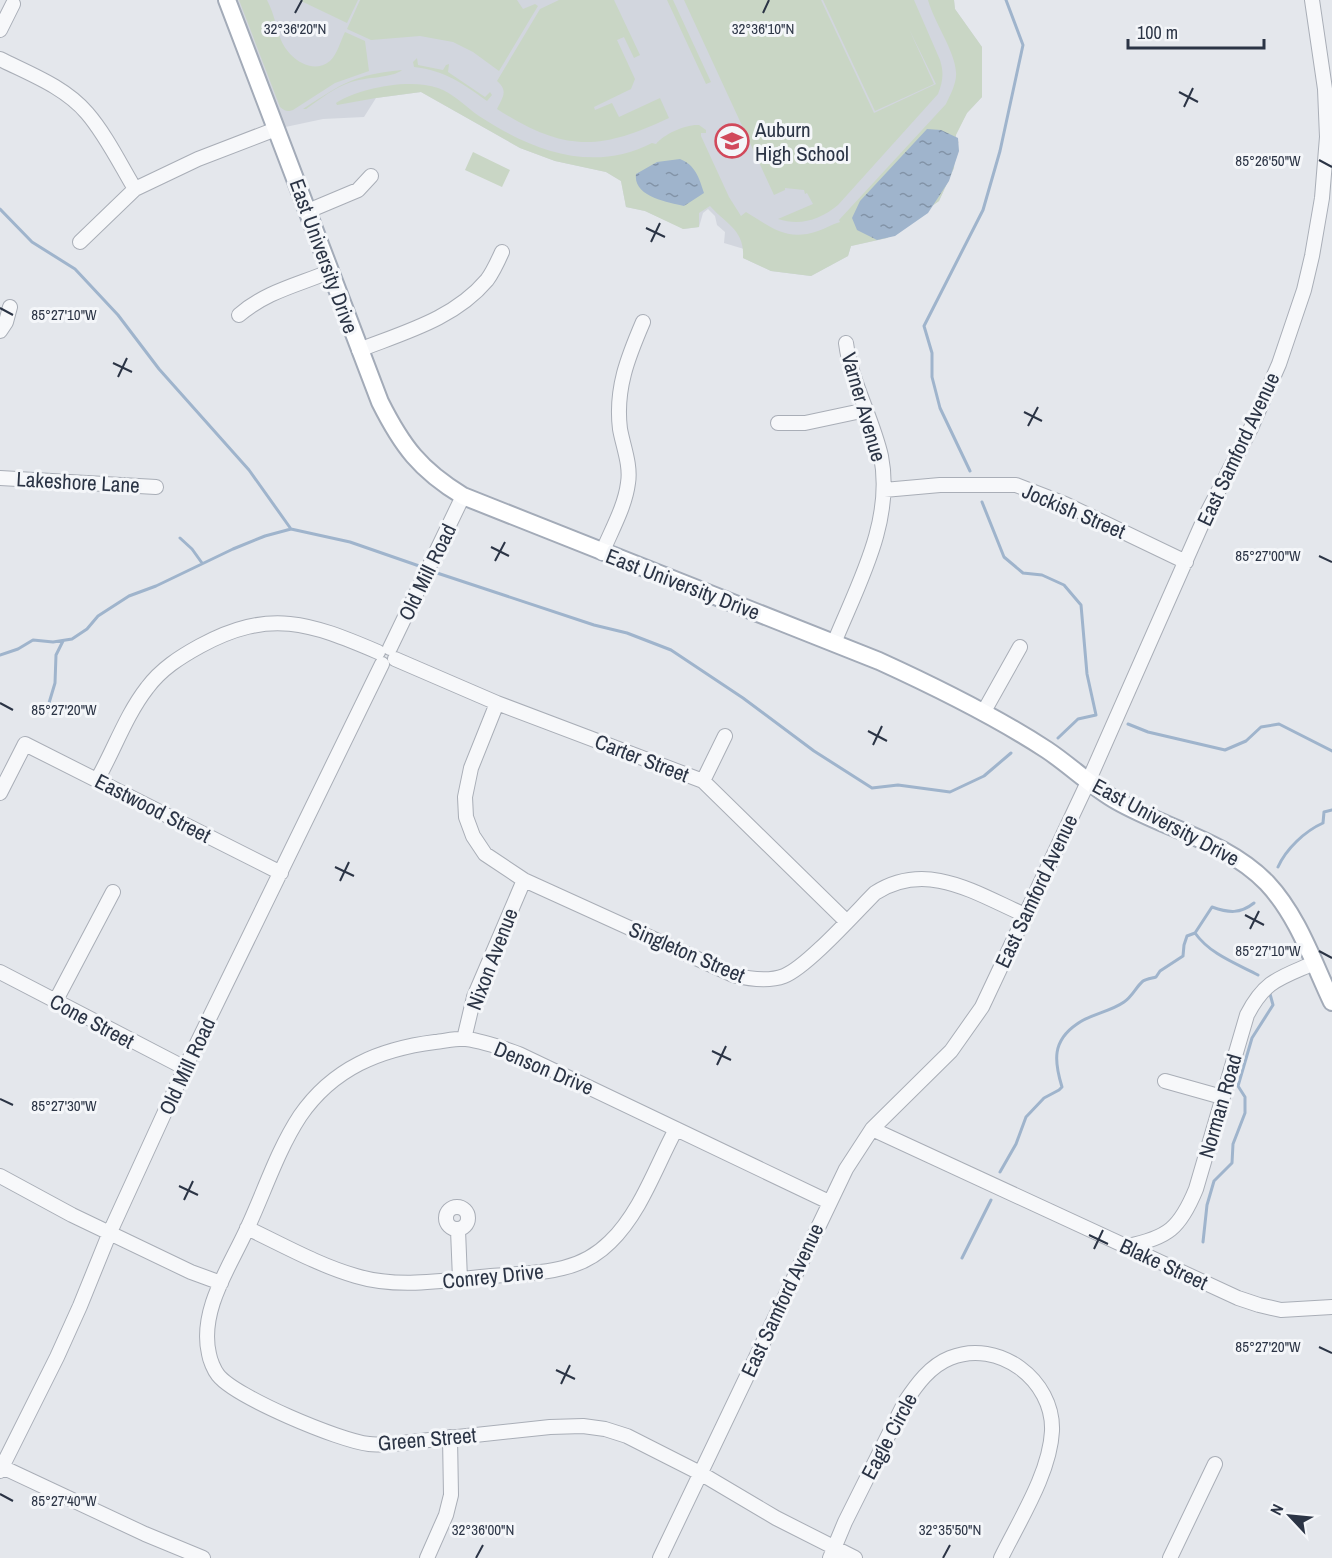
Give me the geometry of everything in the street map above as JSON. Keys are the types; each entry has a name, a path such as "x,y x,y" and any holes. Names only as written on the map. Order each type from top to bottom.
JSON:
{"main road":[{"name":"East University Drive","path":"227,0 359,350 395,432 431,474 463,496 834,643 917,679 983,713 1045,749 1088,782 1123,804 1218,848 1246,865 1283,903 1296,925 1332,1002"}],"street":[{"name":"East Samford Avenue","path":"660,1558 846,1169 872,1130 930,1075 964,1034 982,1007 1088,782 1206,517 1251,428 1279,364 1304,290 1328,182 1325,89 1312,0"},
{"path":"0,30 13,4"},
{"path":"0,59 52,85 86,112 98,127 135,189"},
{"path":"80,242 135,189 198,159 276,129"},
{"path":"308,211 358,190 371,176"},
{"path":"359,350 451,312 468,300 488,279 502,252"},
{"path":"239,315 255,301 267,295 331,271"},
{"path":"0,331 6,322 10,307"},
{"path":"602,553 624,502 629,483 618,408 620,386 629,354 643,322"},
{"name":"Varner Avenue","path":"834,643 874,544 880,524 884,490 880,456 866,410 855,384 846,343"},
{"path":"778,423 805,423 866,410"},
{"name":"Lakeshore Lane","path":"0,478 156,487"},
{"name":"Jockish Street","path":"884,490 940,485 1016,485 1065,504 1186,562"},
{"name":"Old Mill Road","path":"1,1468 62,1347 110,1232 185,1068 463,496"},
{"name":"Carter Street","path":"98,780 136,705 147,687 162,671 180,657 224,633 263,624 295,624 328,631 498,703 703,782 847,922"},
{"path":"983,713 1020,646"},
{"name":"Singleton Street","path":"498,703 469,777 465,797 466,817 473,836 485,854 524,880 733,975 754,980 784,975 803,963 874,893 895,882 916,878 958,885 1025,915"},
{"path":"703,782 725,736"},
{"name":"Eastwood Street","path":"0,793 25,744 281,873"},
{"name":"Nixon Avenue","path":"464,1038 477,987 524,880"},
{"path":"55,1002 113,892"},
{"name":"Norman Road","path":"1127,1246 1150,1241 1167,1234 1177,1225 1187,1210 1196,1189 1246,1015 1257,996 1272,982 1314,963"},
{"name":"Cone Street","path":"0,972 185,1068"},
{"name":"Denson Drive","path":"221,1283 248,1228 284,1144 300,1116 328,1085 345,1072 395,1049 464,1038 519,1054 829,1202"},
{"path":"1165,1081 1222,1097"},
{"name":"Conrey Drive","path":"248,1228 322,1263 356,1276 402,1282 563,1269 592,1256 609,1243 624,1226 676,1129"},
{"name":"Blake Street","path":"872,1130 1218,1289 1259,1305 1281,1310 1332,1307"},
{"path":"0,1176 72,1215 191,1272 221,1283"},
{"path":"458,1230 460,1279"},
{"name":"Green Street","path":"221,1283 210,1312 207,1334 209,1355 218,1374 233,1388 328,1433 369,1444 392,1444 550,1427 583,1426 605,1429 627,1436 700,1473 832,1553 855,1558"},
{"name":"Eagle Circle","path":"832,1553 850,1512 905,1402 916,1385 948,1358 979,1352 1000,1356 1019,1367 1034,1381 1049,1409 1051,1419 1052,1430 1046,1462 1001,1558"},
{"path":"427,1558 446,1515 451,1496 450,1437"},
{"path":"1170,1558 1215,1464"},
{"path":"1,1468 200,1557"}],"shaded area":[{"name":"Auburn High School","path":"227,0 954,0 955,9 982,47 982,97 967,113 956,133 954,168 939,201 887,238 851,246 848,256 811,276 771,271 743,258 744,249 724,243 725,232 717,225 715,216 708,209 703,213 699,227 684,229 645,211 626,207 621,181 606,172 555,161 520,148 421,92 376,98 364,117 323,119 276,129"}],"green space":[{"path":"239,0 267,0 284,46 301,62 315,66 330,61 345,32 365,41 369,71 335,83 293,110 285,110 280,107"},
{"path":"299,0 358,0 347,23"},
{"path":"360,0 517,0 523,9 535,4 538,6 499,71 473,52 453,42 420,36 371,40 347,29"},
{"path":"559,0 614,0 640,55 634,58 624,37 617,40 635,79 631,89 594,107 595,110 612,103 619,117 660,98 669,118 622,137 582,142 542,133 497,109 504,91 497,81 540,9"},
{"path":"667,0 673,0 711,82 706,84"},
{"path":"684,0 821,0 874,113 936,84 909,29 934,84 875,111 823,0 914,0 940,60 942,81 940,89 838,205 817,218 802,222 778,219 813,204 804,190 785,188 774,195"},
{"path":"928,0 954,0 955,9 982,47 982,97 967,113 956,135 954,168 939,201 887,238 851,246 848,256 811,276 771,271 743,258 743,248 738,234 710,206 699,213 699,227 683,229 645,211 626,207 621,181 606,172 555,161 520,148 421,92 337,105 336,103 358,93 385,86 427,85 449,93 479,116 520,139 562,154 585,157 607,157 629,152 652,143 656,144 670,133 682,128 699,125 706,130 706,133 701,133 701,136 729,197 741,216 746,212 779,231 797,235 807,234 840,222 839,220 946,104 953,89 955,64"},
{"path":"417,58 418,65 443,70 449,64 448,72 485,97 490,92 492,95 487,101 453,79 435,71 414,67 413,62"},
{"path":"402,70 392,75 351,82 303,109 328,93 349,82 371,75"},
{"path":"473,152 510,170 502,187 465,170"}],"water":[{"path":"927,129 941,130 958,138 959,151 949,181 928,213 895,236 877,240 857,230 852,218 860,201"},
{"path":"680,159 696,172 704,193 684,206 653,197 640,188 636,174 657,162"}],"waterway":[{"path":"970,471 940,408 932,377 932,353 924,326 983,210 1000,151 1023,45 1006,0"},
{"path":"0,209 32,242 75,269 118,315 159,369 249,470 291,529 350,542 425,568"},
{"path":"982,502 1004,557 1023,573 1042,575 1064,585 1081,605 1087,674 1096,715 1078,719 1058,738"},
{"path":"0,655 18,649 33,640 53,642 72,639 87,629 98,616 129,596 156,586 233,549 265,536 291,529"},
{"path":"180,538 202,563"},
{"path":"431,571 594,625 627,633 671,650 743,698 814,751 872,788 898,785 950,792 984,776 1011,753"},
{"path":"49,703 55,683 56,655 63,641"},
{"path":"1128,724 1148,732 1225,750 1246,741 1261,727 1279,724 1332,751"},
{"path":"1278,867 1297,841 1323,823 1324,812 1332,810"},
{"path":"1000,1172 1016,1144 1026,1117 1044,1098 1062,1087 1057,1069 1057,1052 1063,1037 1082,1021 1124,1002 1143,981 1156,977 1160,971 1183,956 1187,936 1195,933 1212,907 1234,911 1244,909 1254,903"},
{"path":"1195,933 1215,952 1258,975"},
{"path":"1203,1242 1207,1205 1214,1181 1232,1163 1233,1144 1245,1113 1245,1097 1238,1086 1252,1038 1273,1005 1270,994"},
{"path":"962,1258 991,1200"}],"place":[{"name":"Auburn High School","path":"732,141"}]}
